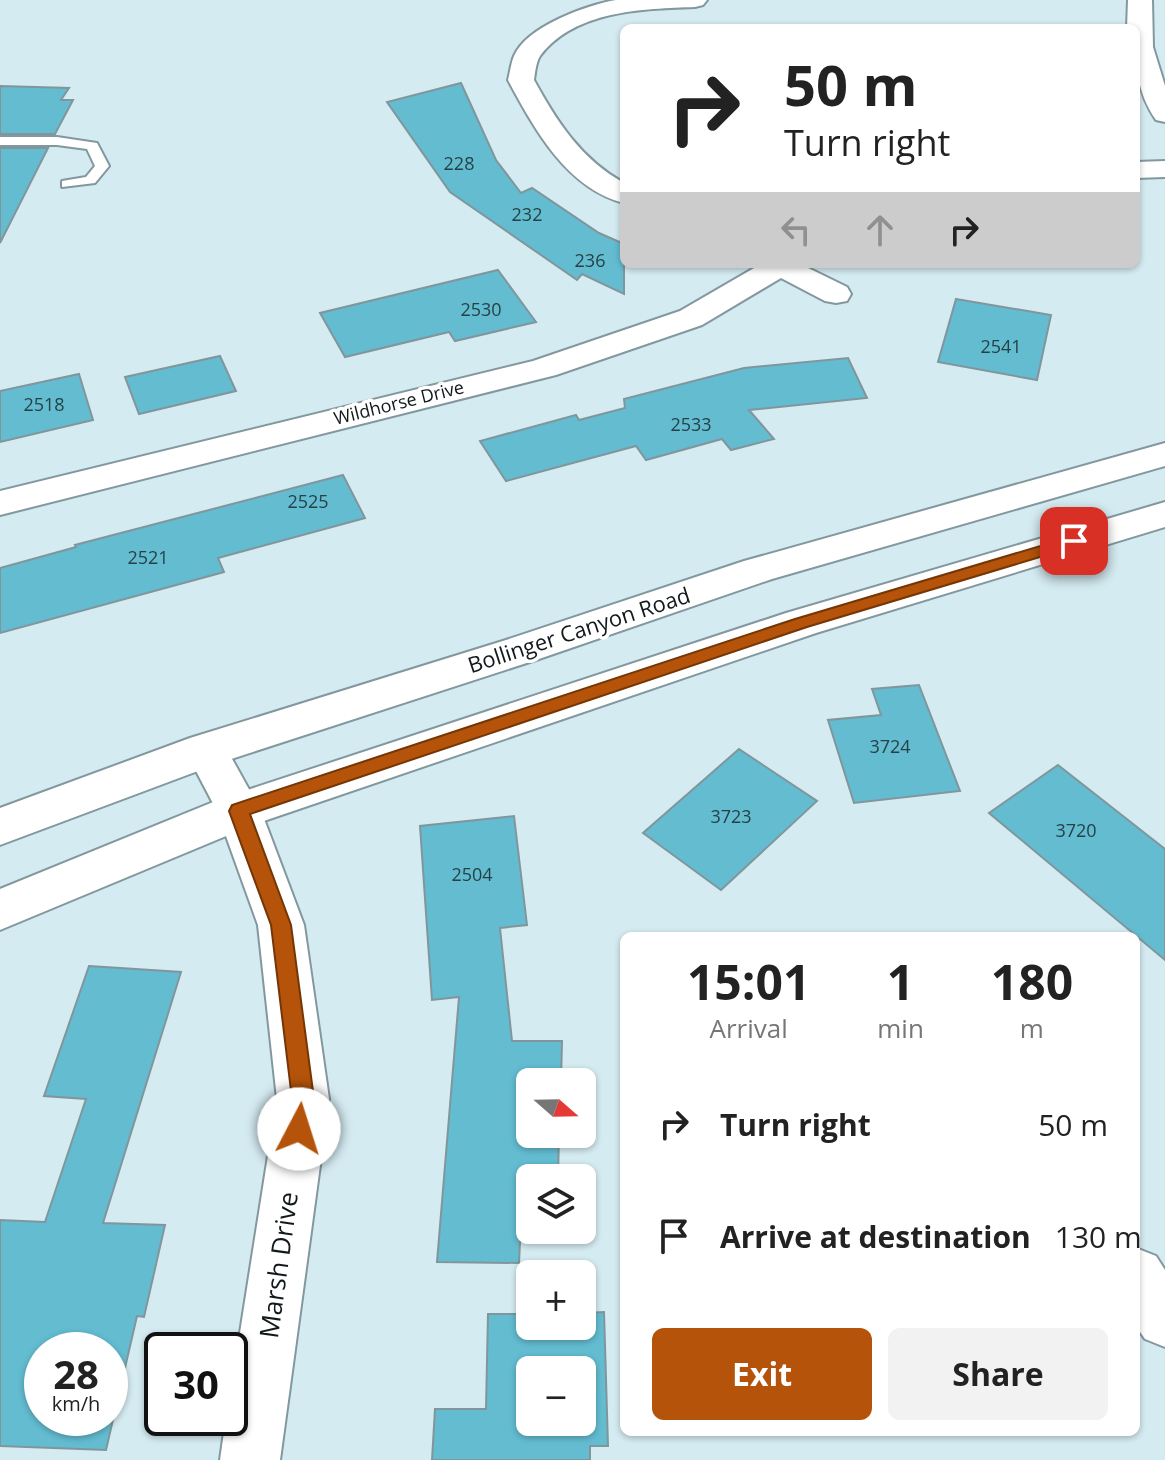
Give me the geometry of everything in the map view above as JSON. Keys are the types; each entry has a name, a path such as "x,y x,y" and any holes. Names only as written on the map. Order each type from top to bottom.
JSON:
{"main road":[{"name":"Bollinger Canyon Road","path":"0,827 206,750 521,650 758,570 1165,454"},
{"path":"0,910 239,811 801,623 1165,514"}],"street":[{"path":"620,192 596,180 551,136 521,80 527,55 558,28 595,11 643,2 695,0"},
{"path":"1139,24 1140,0"},
{"path":"1140,38 1154,69 1165,114"},
{"path":"1140,170 1165,169"},
{"name":"Wildhorse Drive","path":"0,503 544,368 691,318 775,268"},
{"path":"786,268 836,294"},
{"name":"Marsh Drive","path":"206,750 239,811 281,925 303,1099 250,1460"},
{"path":"1140,1282 1165,1319"}],"lane":[{"path":"0,141 57,141 92,146 102,166 90,180 67,184"}],"building":[{"path":"461,83 496,160 521,193 532,188 599,233 620,242 624,294 582,274 577,280 450,192 387,102"},
{"path":"0,86 69,88 61,100 73,100 55,134 0,134"},
{"path":"0,148 48,148 0,243"},
{"path":"498,270 536,322 455,341 449,332 345,357 320,313"},
{"path":"956,299 1051,315 1037,380 938,362"},
{"path":"220,356 236,391 139,414 125,377"},
{"path":"848,358 867,398 749,410 774,439 731,450 722,439 646,460 636,446 506,481 480,441 576,415 579,420 625,408 624,399 744,368"},
{"path":"79,374 93,420 0,442 0,391"},
{"path":"343,475 365,518 218,558 224,572 0,633 0,568 75,545"},
{"path":"919,685 960,791 854,803 828,720 881,715 872,689"},
{"path":"739,749 817,801 721,890 643,833"},
{"path":"1058,765 1165,849 1165,960 1140,939 1140,932 1131,932 989,813"},
{"path":"514,816 527,925 500,928 512,1041 562,1041 561,1068 516,1068 516,1148 559,1148 558,1164 516,1164 516,1244 520,1244 519,1260 516,1263 437,1262 459,997 432,1000 420,826"},
{"path":"89,966 181,972 103,1223 165,1225 144,1317 137,1316 128,1355 128,1332 24,1332 24,1436 109,1436 106,1450 0,1446 0,1220 45,1222 86,1099 44,1096"},
{"path":"596,1312 604,1312 608,1446 590,1446 590,1460 432,1460 435,1409 486,1409 488,1314 516,1314 516,1340 596,1340"}],"route":[{"path":"299,1129 303,1099 281,925 239,811 801,623 1074,541"}]}
